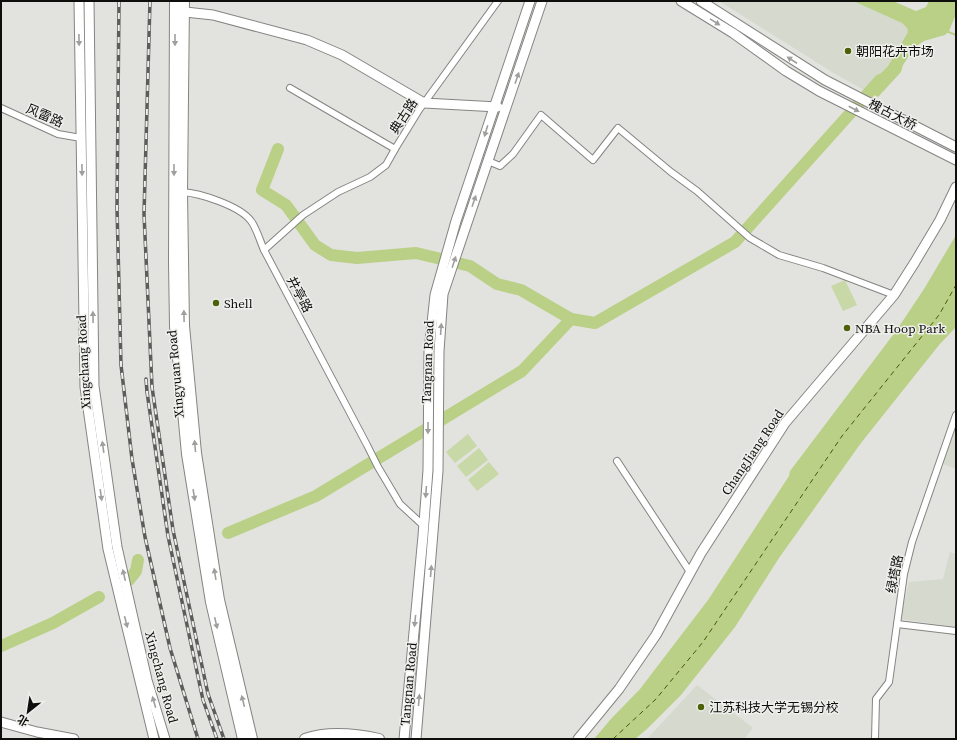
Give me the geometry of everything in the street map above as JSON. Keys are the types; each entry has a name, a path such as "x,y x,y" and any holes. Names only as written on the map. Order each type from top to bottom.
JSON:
{"main road":[{"path":"70,1 89,1"},
{"name":"Xingchang Road","path":"79,1 85,387 108,549 154,739"},
{"name":"Xingchang Road","path":"89,1 94,386 117,547 147,680 164,739"},
{"name":"Xingyuan Road","path":"184,1 178,8 174,263 175,326 187,454 211,602 243,739"},
{"name":"Tangnan Road","path":"416,739 434,533 443,294 442,284 452,236 493,107 530,1"},
{"name":"Tangnan Road","path":"404,739 424,527 428,453 429,351 435,295 442,284 462,238 542,1"},
{"name":"槐古大桥","path":"681,1 733,33 786,72 819,92 956,160"},
{"name":"槐古大桥","path":"701,1 825,80 956,147"},
{"path":"178,8 213,14 307,40 342,55 424,103 507,108"},
{"name":"Xingyuan Road","path":"178,8 184,326 196,453 219,600 252,739"},
{"name":"ChangJiang Road","path":"578,739 619,690 656,635 701,553 785,423 894,295 940,220 956,186"},
{"path":"1,722 37,732 74,739"},
{"path":"305,739 337,734 379,739"}],"street":[{"name":"典古路","path":"264,250 303,215 338,192 370,177 386,165 424,103 498,1"},
{"path":"290,88 395,149"},
{"name":"风雷路","path":"1,108 58,134 81,138"},
{"path":"488,161 500,166 513,154 541,115 593,160 618,128 671,172 697,191 750,238 779,254 823,268 894,295"},
{"name":"井亭路","path":"182,192 195,192 209,197 240,211 251,220 264,250 378,467 400,504 424,527 434,533"},
{"name":"绿塔路","path":"876,739 876,699 889,682 904,574 912,542 956,415"},
{"path":"617,461 690,572"},
{"path":"897,624 956,631"}],"shaded area":[{"name":"朝阳花卉市场","path":"719,1 853,1 902,23 907,28 908,32 888,66 864,90 832,72"},
{"path":"853,1 893,1 916,11 926,7 929,1 956,1 956,14 949,31 945,35 924,41 915,47 903,65 901,72 878,97 864,90 888,66 908,32 907,28 902,23"},
{"path":"956,235 956,327 939,345 861,443 779,558 735,627 681,695 635,739 594,739 640,689 708,600 789,476 790,471 896,331 924,289"},
{"path":"845,280 857,305 843,311 831,286"},
{"path":"956,428 956,469 943,464"},
{"path":"468,434 477,446 455,463 446,452"},
{"path":"479,448 488,460 466,477 457,466"},
{"path":"489,462 499,474 477,491 468,480"},
{"path":"950,552 956,554 956,627 900,619 909,582 943,579"},
{"name":"江苏科技大学无锡分校","path":"697,685 753,728 744,739 647,739"}],"waterway":[{"path":"946,31 956,35"},
{"path":"228,533 316,496 522,371 571,319 595,323 735,242 880,80"},
{"path":"278,149 262,190 286,205 315,245 331,255 357,258 416,253 470,266 497,284 521,290 571,319"},
{"path":"129,580 136,571 138,560"},
{"path":"1,646 53,623 99,597"}],"ferry route":[{"path":"613,739 656,699 703,642 842,436 939,315 956,285"}],"railway":[{"path":"119,1 117,208 121,365 132,459 145,537 170,648 198,739"},
{"path":"150,1 144,214 152,387 173,530 208,694 224,739"},
{"path":"146,379 168,536 203,700 217,739"}],"place":[{"name":"朝阳花卉市场","path":"848,51"},
{"name":"Shell","path":"216,303"},
{"name":"NBA Hoop Park","path":"847,328"},
{"name":"江苏科技大学无锡分校","path":"701,707"}]}
